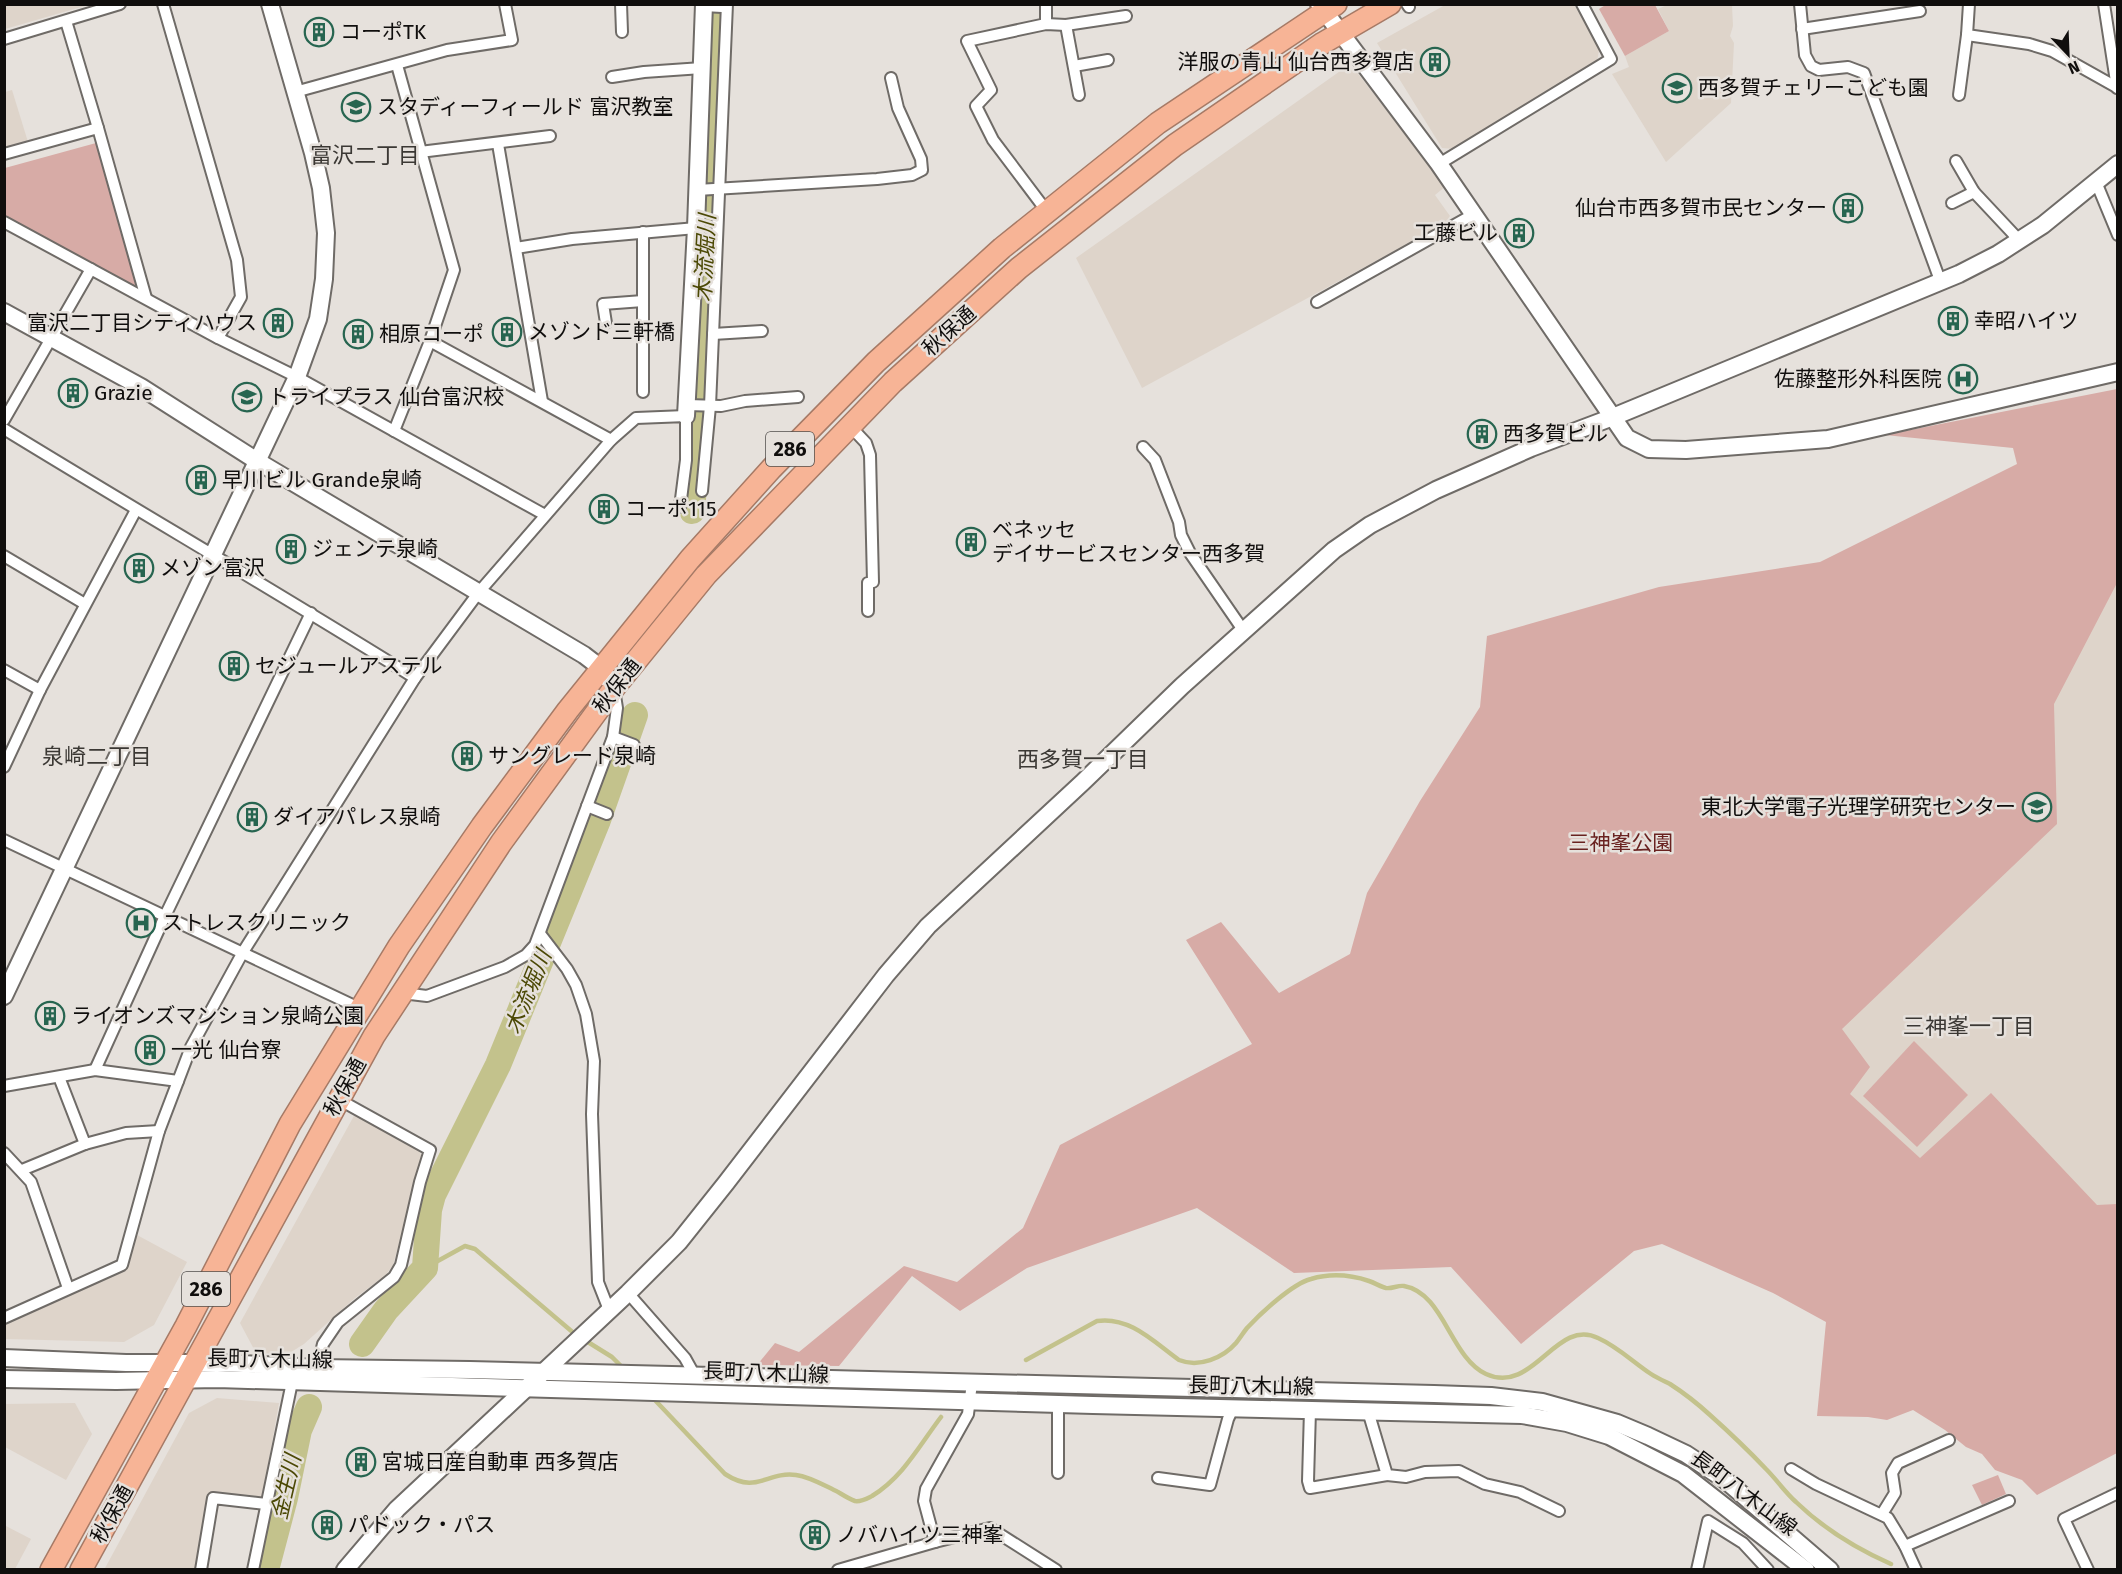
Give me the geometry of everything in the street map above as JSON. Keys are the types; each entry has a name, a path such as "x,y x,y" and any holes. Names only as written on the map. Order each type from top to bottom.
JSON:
{"highway":[{"name":"秋保通","path":"81,1569 374,1036 501,843 614,688 706,575 893,381 1029,261 1174,145 1341,33 1402,5"},
{"name":"秋保通","path":"51,1569 161,1371 290,1124 399,946 482,826 601,668 690,559 771,470 876,362 1002,248 1158,123 1327,7"}],"street":[{"path":"4,39 120,4"},
{"path":"163,4 237,260 241,297 218,338"},
{"path":"4,996 297,377 318,319 324,279 326,233 319,176 270,4"},
{"path":"295,92 447,50 512,40 505,4"},
{"path":"621,4 622,32"},
{"path":"1046,4 1046,24"},
{"path":"1439,164 1611,59 1582,4"},
{"path":"1800,4 1805,55 1811,66 1819,70 1848,67 1864,73 1941,283"},
{"path":"1959,95 1969,4"},
{"path":"2104,4 2117,88"},
{"path":"680,507 686,460 713,334 709,189 702,68 714,6"},
{"path":"702,491 697,408 696,228 709,189 714,6"},
{"path":"1327,7 1341,33 1439,164 1627,438 1649,449 1744,447 1828,439 2118,372"},
{"path":"1802,29 1920,11"},
{"path":"1047,213 993,140 976,106 991,90 967,41 1046,24 1066,25 1126,16"},
{"path":"66,21 146,298"},
{"path":"1066,25 1079,95"},
{"path":"1967,35 2029,44 2052,51 2117,88"},
{"path":"1074,66 1108,60"},
{"path":"394,431 430,341 454,270 397,65"},
{"path":"612,77 702,68"},
{"path":"709,189 877,179 912,175 922,170 921,159 898,108 891,78"},
{"path":"4,154 98,128"},
{"path":"420,152 550,136"},
{"path":"498,144 542,401"},
{"path":"1956,161 1974,192 2019,240"},
{"path":"345,1569 397,1509 628,1293 679,1242 886,975 928,926 1243,630 1334,550 1370,525 1461,479 1531,448 1613,417 1941,283 1998,254 2043,225 2118,165"},
{"path":"2096,182 2113,210 2118,235"},
{"path":"1952,203 1974,192"},
{"path":"1317,302 1474,214"},
{"path":"4,222 218,338 297,377 546,515"},
{"path":"516,248 643,232 696,228"},
{"path":"643,232 643,392"},
{"path":"4,420 91,269"},
{"path":"606,323 603,304 642,301"},
{"path":"4,312 141,387 257,461 584,655 601,668 614,688 617,738 542,937 526,955 505,967 427,996 402,993"},
{"path":"713,334 762,332"},
{"path":"430,341 611,440"},
{"path":"4,1318 122,1265 159,1131 191,1047 243,952 415,678 479,592 611,440 636,418 697,408 798,397"},
{"path":"850,426 866,443 870,456 873,582 868,583 868,610"},
{"path":"4,429 136,510 311,612 415,678"},
{"path":"1143,447 1155,460 1179,522 1181,535 1190,554 1243,630"},
{"path":"4,766 40,690 136,510"},
{"path":"4,556 85,604"},
{"path":"95,1070 165,916 311,612"},
{"path":"4,670 40,690"},
{"path":"617,738 634,745"},
{"path":"591,807 607,814"},
{"path":"4,840 361,1008"},
{"path":"542,937 567,969 576,985 586,1014 594,1061 592,1126 598,1282 609,1310"},
{"path":"4,1086 95,1070 178,1081"},
{"path":"59,1077 85,1144"},
{"path":"317,1368 323,1344 338,1322 394,1277 401,1265 430,1150 338,1099"},
{"path":"22,1170 85,1144 126,1133 159,1131"},
{"path":"4,1153 31,1182 68,1288"},
{"path":"628,1293 685,1358 695,1376"},
{"path":"4,1358 161,1371"},
{"path":"191,1371 317,1368 542,1372 1457,1395 1542,1402 1617,1423 1686,1454 1724,1479 1807,1566 1830,1569"},
{"name":"長町八木山線","path":"4,1379 191,1371 292,1383 1522,1415 1567,1423 1609,1436 1683,1474 1807,1566"},
{"path":"253,1569 292,1383"},
{"path":"935,1542 924,1501 926,1489 968,1414 972,1383"},
{"path":"1058,1404 1058,1473"},
{"path":"1158,1478 1210,1485 1233,1408"},
{"path":"1310,1410 1308,1481 1310,1488 1387,1476 1406,1478 1425,1472 1459,1471 1485,1484 1520,1492 1559,1511"},
{"path":"1368,1411 1387,1476"},
{"path":"1882,1514 1895,1493 1893,1473 1898,1463 1949,1440"},
{"path":"1791,1469 1815,1484 1888,1518 1916,1569"},
{"path":"2088,1569 2064,1519 2118,1493"},
{"path":"201,1569 213,1498 266,1504"},
{"path":"1905,1546 2009,1500"},
{"path":"1697,1569 1708,1521 1743,1543 1768,1569"},
{"path":"840,1569 990,1528 1056,1569"}],"shaded area":[{"path":"5,4 88,4 88,5 5,29"},
{"path":"1574,4 1599,50 1597,62 1454,149 1442,148 1377,43 1445,5"},
{"name":"西多賀チェリーこども園","path":"1667,5 1732,5 1733,26 1730,36 1734,43 1731,103 1666,162 1612,74 1629,67 1625,56 1669,31 1658,9"},
{"path":"1343,69 1355,70 1446,186 1435,195 1450,216 1444,224 1142,388 1076,258"},
{"path":"12,90 28,142 5,149 5,92"},
{"name":"東北大学電子光理学研究センター","path":"2117,552 2117,1393 1801,1059"},
{"path":"355,1114 418,1149 423,1159 393,1265 386,1275 355,1298 304,1344 288,1354 256,1353 240,1323"},
{"path":"137,1235 187,1262 154,1325 124,1342 5,1339 5,1325 126,1270"},
{"path":"217,1398 279,1403 262,1499 209,1493 196,1569 104,1570 189,1413"},
{"path":"75,1403 92,1434 66,1480 5,1447 5,1404"},
{"path":"4,1525 31,1539 15,1569 5,1569"}],"green space":[{"path":"1607,4 1655,5 1669,31 1625,56 1599,9"},
{"path":"96,143 138,285 134,288 5,218 5,168"},
{"name":"三神峯公園","path":"2117,389 2117,583 2054,704 2057,824 1842,1029 1870,1067 1850,1094 1920,1158 1991,1093 2097,1205 2117,1204 2117,1453 2037,1495 2022,1480 1995,1470 1982,1454 1966,1447 1945,1430 1913,1410 1887,1420 1868,1417 1817,1416 1826,1322 1773,1293 1662,1244 1634,1251 1521,1344 1451,1267 1294,1273 1197,1208 1027,1268 960,1311 912,1276 839,1366 757,1365 775,1343 799,1352 904,1266 957,1282 1023,1228 1060,1145 1252,1044 1186,940 1221,922 1279,993 1350,954 1367,893 1420,801 1480,707 1487,636 1659,587 1820,562 2017,464 2013,448 1885,435"},
{"path":"1914,1041 1968,1095 1917,1147 1863,1096"},
{"path":"1998,1475 2006,1494 1982,1505 1972,1485"}],"waterway":[{"name":"木流堀川","path":"692,511 700,412 717,4"},
{"name":"木流堀川","path":"362,1344 386,1310 425,1268 429,1210 433,1195 498,1065 598,820 635,715"},
{"path":"425,1268 465,1246 475,1249 576,1335"},
{"path":"1026,1360 1097,1321 1109,1321 1141,1332 1179,1360 1202,1362 1218,1357 1231,1348 1268,1307 1303,1282 1326,1276 1348,1276 1386,1288 1404,1286 1418,1291 1429,1300 1464,1354 1474,1366 1486,1374 1503,1378 1517,1375 1569,1338 1583,1334 1598,1338 1619,1350 1651,1374 1675,1387 1701,1407 1817,1521 1853,1545 1891,1564"},
{"path":"583,1339 612,1357 625,1370"},
{"path":"652,1397 725,1474 736,1480 754,1482 777,1476 802,1476 855,1501 872,1496 893,1480 941,1417"},
{"name":"金生川","path":"266,1570 285,1498 299,1430 309,1407"}],"place":[{"name":"コーポTK","path":"319,32"},
{"name":"洋服の青山 仙台西多賀店","path":"1435,62"},
{"name":"西多賀チェリーこども園","path":"1677,88"},
{"name":"スタディーフィールド 富沢教室","path":"356,107"},
{"name":"仙台市西多賀市民センター","path":"1848,208"},
{"name":"工藤ビル","path":"1519,233"},
{"name":"幸昭ハイツ","path":"1953,321"},
{"name":"富沢二丁目シティハウス","path":"278,323"},
{"name":"メゾンド三軒橋","path":"507,332"},
{"name":"相原コーポ","path":"358,334"},
{"name":"佐藤整形外科医院","path":"1963,379"},
{"name":"Grazie","path":"73,393"},
{"name":"トライプラス 仙台富沢校","path":"247,397"},
{"name":"西多賀ビル","path":"1482,434"},
{"name":"早川ビル Grande泉崎","path":"201,480"},
{"name":"コーポ115","path":"604,509"},
{"name":"ベネッセ デイサービスセンター西多賀","path":"971,542"},
{"name":"ジェンテ泉崎","path":"291,549"},
{"name":"メゾン富沢","path":"139,568"},
{"name":"セジュールアステル","path":"234,666"},
{"name":"サングレード泉崎","path":"467,756"},
{"name":"東北大学電子光理学研究センター","path":"2037,807"},
{"name":"ダイアパレス泉崎","path":"252,817"},
{"name":"ストレスクリニック","path":"141,923"},
{"name":"ライオンズマンション泉崎公園","path":"50,1016"},
{"name":"一光 仙台寮","path":"150,1050"},
{"name":"宮城日産自動車 西多賀店","path":"361,1462"},
{"name":"パドック・パス","path":"327,1525"},
{"name":"ノバハイツ三神峯","path":"815,1535"}],"district":[{"name":"富沢二丁目","path":"365,155"},
{"name":"泉崎二丁目","path":"97,756"},
{"name":"西多賀一丁目","path":"1083,759"},
{"name":"三神峯一丁目","path":"1969,1026"}]}
